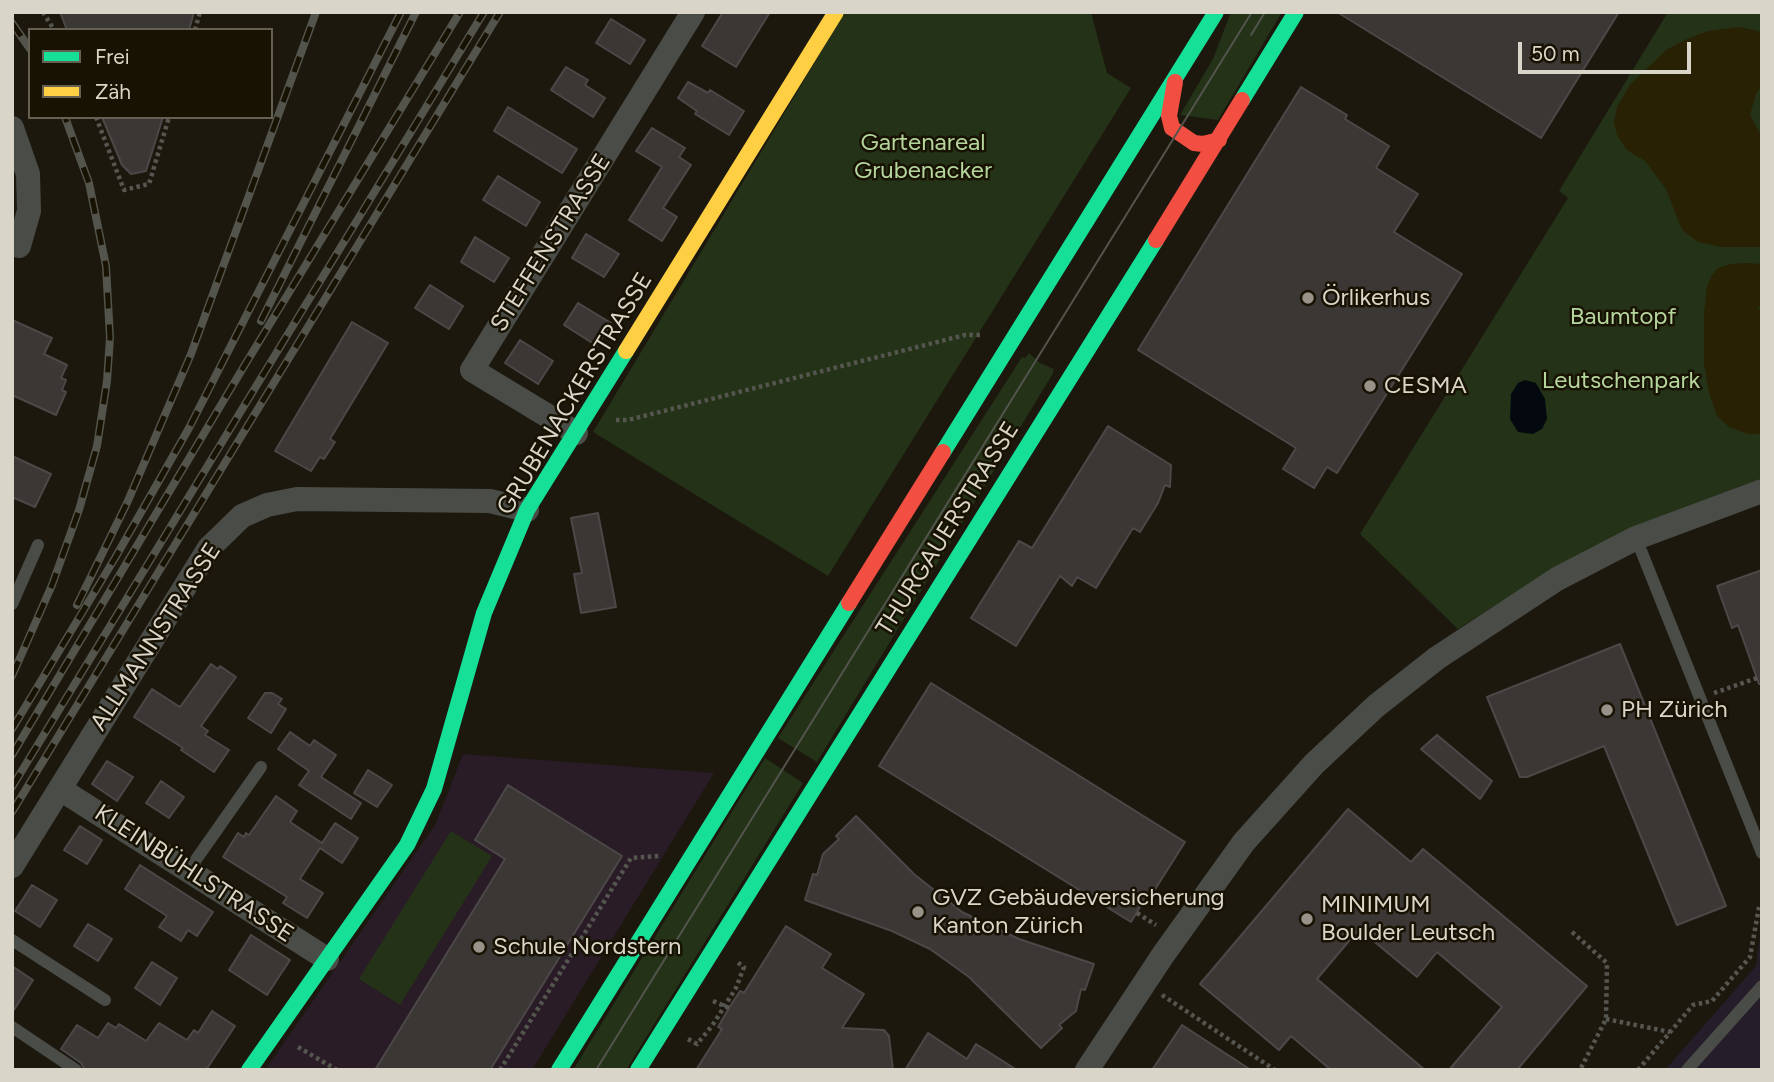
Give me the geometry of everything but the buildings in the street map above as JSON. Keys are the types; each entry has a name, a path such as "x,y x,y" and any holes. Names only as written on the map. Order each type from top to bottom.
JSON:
{"main road":[{"name":"GRUBENACKERSTRASSE","path":"249,1070 407,845 434,789 484,613 527,510 836,12"},
{"name":"THURGAUERSTRASSE","path":"559,1070 1216,12"},
{"name":"THURGAUERSTRASSE","path":"638,1070 1219,140 1296,12"},
{"path":"1175,79 1169,116 1172,128 1194,143 1219,140"}],"street":[{"name":"STEFFENSTRASSE","path":"576,433 472,370 693,12"},
{"path":"12,128 28,174 29,211 16,253"},
{"path":"1087,1070 1163,955 1244,842 1314,764 1376,706 1437,658 1557,579 1636,538 1762,491"},
{"name":"ALLMANNSTRASSE","path":"12,866 209,548 242,516 267,505 297,499 490,501 527,510"},
{"name":"KLEINBÜHLSTRASSE","path":"61,789 327,959"}],"lane":[{"path":"1636,538 1762,853"},
{"path":"12,604 38,545"},
{"path":"188,871 261,766"},
{"path":"12,940 105,1000"},
{"path":"1687,1070 1762,986"},
{"path":"12,1027 76,1070"}],"path":[{"path":"43,12 53,28"},
{"path":"97,119 124,190 149,184 168,119"},
{"path":"590,411 605,419 628,420 965,335 986,335"},
{"path":"1700,698 1757,678"},
{"path":"500,1070 631,858 668,855"},
{"path":"1638,1070 1693,1005 1713,1001 1750,957 1759,907 1762,906"},
{"path":"1136,913 1157,926"},
{"path":"1572,932 1607,963 1606,1019 1580,1070"},
{"path":"685,1037 697,1044 712,1027 736,988 744,967 733,960"},
{"path":"1158,992 1275,1070"},
{"path":"1606,1019 1670,1032"},
{"path":"315,1057 337,1070"}],"shaded area":[{"path":"1525,380 1536,383 1545,399 1547,419 1542,429 1533,434 1518,432 1510,419 1511,394 1518,383"},
{"name":"Schule Nordstern","path":"463,754 714,773 532,1070 265,1070 435,825"},
{"path":"1760,936 1762,1070 1665,1070 1756,966"}],"green space":[{"name":"Gartenareal Grubenacker","path":"845,12 1091,12 1107,73 1131,88 828,576 593,432"},
{"path":"1231,12 1282,12 1218,120 1180,115 1213,59"},
{"name":"Leutschenpark","path":"1668,12 1762,13 1762,478 1664,515 1556,567 1458,629 1360,534 1568,198 1559,191"},
{"path":"1029,353 1040,363 1054,369 1052,375 817,762 778,738 1022,357 1025,358"},
{"path":"765,758 803,783 626,1070 573,1070"},
{"path":"451,831 492,856 400,1005 359,979"}],"sand":[{"path":"1739,27 1762,32 1762,85 1756,94 1750,115 1762,137 1762,247 1722,247 1698,242 1682,230 1666,189 1645,161 1627,150 1617,135 1614,122 1617,107 1630,85 1666,50 1708,31"},
{"path":"1746,263 1762,264 1762,305 1757,308 1762,310 1762,434 1748,434 1729,427 1717,416 1709,393 1704,364 1707,287 1718,268"}],"tram line":[{"path":"596,1070 1252,12"},
{"path":"1251,35 1265,12"}],"railway":[{"path":"77,605 127,503 191,354 316,12"},
{"path":"12,729 115,558 189,428 401,12"},
{"path":"261,321 416,12"},
{"path":"12,755 460,12"},
{"path":"12,787 484,12"},
{"path":"12,812 500,12"},
{"path":"12,23 28,46"},
{"path":"12,676 52,585 79,510 97,446 107,381 110,338 106,266 89,183 66,119"}],"traffic: fast":[{"path":"943,452 1216,12"},
{"path":"1242,100 1296,12"},
{"path":"638,1070 1156,240"},
{"path":"249,1070 407,845 434,789 484,613 527,510 626,351"},
{"path":"559,1070 849,603"}],"traffic: slow":[{"path":"626,351 836,12"}],"traffic: jam":[{"path":"1175,82 1169,116 1172,128 1194,143 1219,140"},
{"path":"1156,240 1242,100"},
{"path":"849,603 943,452"}],"place":[{"name":"Örlikerhus","path":"1308,298"},
{"name":"CESMA","path":"1370,386"},
{"name":"PH Zürich","path":"1607,710"},
{"name":"GVZ Gebäudeversicherung Kanton Zürich","path":"918,912"},
{"name":"MINIMUM Boulder Leutsch","path":"1307,919"},
{"name":"Schule Nordstern","path":"479,947"}],"park label":[{"name":"Baumtopf","path":"1623,317"}]}
